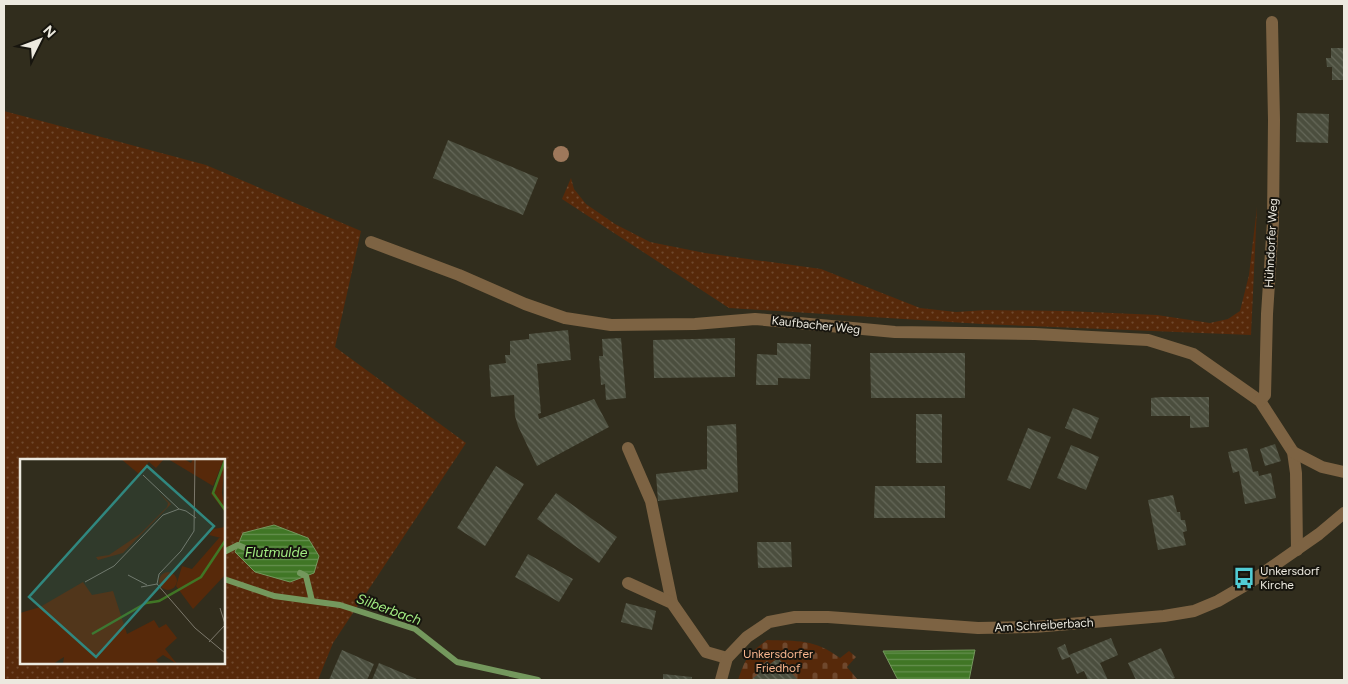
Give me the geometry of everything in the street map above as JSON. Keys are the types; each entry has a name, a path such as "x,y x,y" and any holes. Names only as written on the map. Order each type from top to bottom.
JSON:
{"street":[{"name":"Hühndorfer Weg","path":"1260,401 1265,395 1267,314 1273,222 1274,120 1272,22"},
{"name":"Kaufbacher Weg","path":"370,242 459,275 525,304 565,318 611,325 695,324 755,319 895,332 1035,334 1148,340 1193,354 1260,401"},
{"path":"1260,401 1293,452 1296,473 1297,550"},
{"path":"628,448 651,501 672,603 706,652 727,658"},
{"path":"1293,452 1322,467 1344,472"},
{"name":"Am Schreiberbach","path":"721,680 727,658 748,637 769,622 795,617 828,617 987,628 1034,627 1164,616 1194,611 1218,601 1250,583 1297,550 1344,513"},
{"path":"628,583 672,603"}],"green space":[{"path":"4,111 206,165 361,231 335,347 466,443 333,643 318,680 4,680"},
{"path":"571,178 574,189 586,204 615,224 650,242 705,253 821,269 920,308 956,312 986,310 1067,311 1157,315 1210,323 1228,319 1240,311 1249,275 1257,207 1251,335 982,324 729,308 562,199"},
{"name":"Unkersdorfer Friedhof","path":"767,640 797,641 814,644 840,658 849,651 856,657 847,667 858,680 738,680 748,657"}],"water":[{"name":"Flutmulde","path":"274,525 308,538 319,556 314,573 290,582 255,572 235,552 243,533"},
{"path":"975,650 969,680 898,680 883,651"}],"building":[{"path":"1331,48 1344,48 1344,80 1332,80 1332,67 1327,67 1326,58 1331,58"},
{"path":"1297,113 1329,114 1328,143 1296,142"},
{"path":"448,140 538,178 523,215 433,178"},
{"path":"568,330 571,360 537,364 541,413 538,414 539,419 594,399 609,427 537,466 518,426 515,416 514,395 491,397 489,365 506,363 505,355 510,355 510,341 529,339 529,334"},
{"path":"621,338 626,398 606,400 605,384 601,385 599,356 603,356 602,339"},
{"path":"735,338 735,377 654,378 653,340"},
{"path":"777,343 811,344 810,379 778,378 778,385 756,385 757,354 777,355"},
{"path":"870,353 965,353 965,398 871,398"},
{"path":"1209,397 1209,427 1190,428 1190,416 1151,416 1151,398"},
{"path":"1073,408 1099,418 1091,439 1065,428"},
{"path":"916,414 942,414 942,463 916,463"},
{"path":"736,424 738,492 658,501 656,474 707,469 707,426"},
{"path":"1028,428 1051,437 1030,489 1007,480"},
{"path":"1275,444 1281,461 1265,466 1260,449"},
{"path":"1071,445 1099,457 1086,490 1057,478"},
{"path":"1247,448 1253,472 1258,471 1259,476 1271,473 1276,498 1245,504 1239,471 1233,473 1228,452"},
{"path":"496,466 524,484 485,546 457,528"},
{"path":"875,486 945,486 945,518 874,518"},
{"path":"556,493 617,537 599,563 537,519"},
{"path":"1173,495 1177,512 1180,512 1181,520 1185,520 1187,531 1183,532 1186,545 1158,550 1148,500"},
{"path":"757,542 791,542 792,567 758,568"},
{"path":"528,554 573,579 559,602 515,577"},
{"path":"626,603 656,611 652,630 621,622"},
{"path":"1111,638 1118,655 1100,663 1108,680 1088,680 1084,671 1077,674 1070,657 1062,660 1057,648 1065,644 1069,655"},
{"path":"1161,648 1175,678 1169,680 1136,680 1128,663"},
{"path":"342,650 374,664 367,680 329,680"},
{"path":"778,658 798,680 751,680 758,674 756,671 767,661 770,664"},
{"path":"379,663 419,680 372,680"},
{"path":"663,674 692,677 692,680 663,680"}],"waterway":[{"path":"225,552 238,545 245,548"},
{"path":"300,573 306,576 312,601"},
{"name":"Silberbach","path":"225,579 274,596 340,605 415,629 457,662 538,680"}],"place":[{"name":"Unkersdorf Kirche","path":"1244,578"}]}
